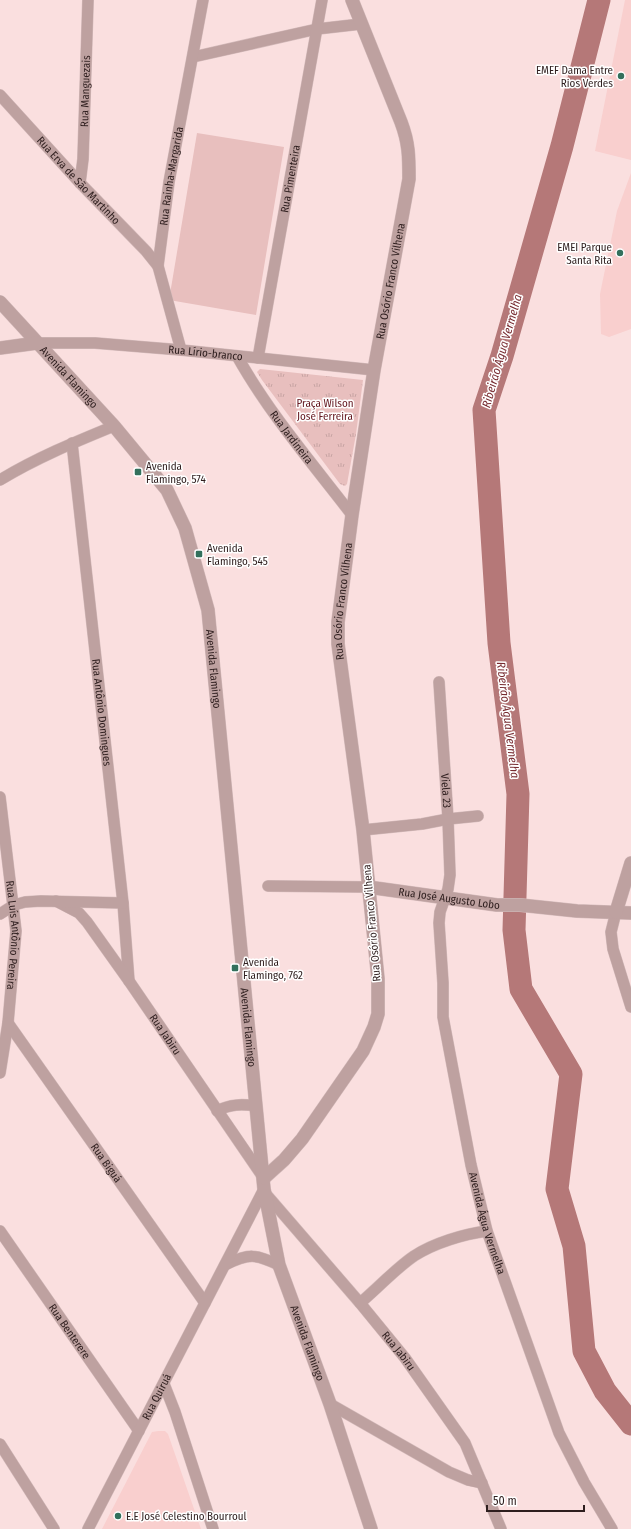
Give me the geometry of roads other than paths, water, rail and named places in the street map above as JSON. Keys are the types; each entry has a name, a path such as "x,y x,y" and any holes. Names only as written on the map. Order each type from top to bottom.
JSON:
{"street":[{"name":"Rua Manguezais","path":"80,183 83,158 88,0"},
{"name":"Rua Rainha-Margarida","path":"181,350 158,266 169,182 203,0"},
{"name":"Rua Pimenteira","path":"258,358 322,0"},
{"name":"Rua Osório Franco Vilhena","path":"264,1187 302,1139 363,1051 378,1014 378,979 363,830 338,644 338,622 352,515 374,370 409,179 409,152 407,138 401,122 352,0"},
{"path":"192,57 317,29 361,24"},
{"name":"Rua Erva de São Martinho","path":"0,95 80,183 146,251 158,266"},
{"name":"Avenida Flamingo","path":"0,302 114,426 167,490 185,528 208,610 264,1187 279,1265 330,1404 371,1529"},
{"path":"0,348 37,343"},
{"name":"Rua Lírio-branco","path":"37,343 96,343 181,350 374,370"},
{"name":"Rua Jardineira","path":"237,356 247,375 352,515"},
{"path":"0,480 16,470 72,443 114,426"},
{"name":"Rua Antônio Domingues","path":"72,443 123,903 129,981"},
{"name":"Viela 23","path":"439,682 450,875 445,898"},
{"name":"Rua Luís Antônio Pereira","path":"0,797 14,905 15,946 8,1023 0,1073"},
{"path":"363,830 478,816"},
{"path":"631,863 628,884 616,912 611,932 613,949 631,1007"},
{"name":"Rua José Augusto Lobo","path":"268,886 368,887 497,905 577,911 631,913"},
{"name":"Avenida Água Vermelha","path":"445,898 440,912 439,923 443,983 443,1017 472,1165 487,1231 559,1433 584,1482 612,1529"},
{"name":"Rua Jabiru","path":"14,905 26,902 56,901 123,903"},
{"name":"Rua Jabiru","path":"56,901 79,913 87,922 217,1111 264,1187 405,1358 465,1443 501,1529"},
{"path":"0,914 14,905"},
{"name":"Rua Biguá","path":"8,1023 205,1303"},
{"path":"217,1111 234,1105 244,1104 256,1106"},
{"name":"Rua Quiruá","path":"88,1529 164,1384 264,1187"},
{"name":"Rua Benterere","path":"0,1231 139,1431"},
{"path":"360,1303 407,1262 422,1251 474,1233 487,1231"},
{"path":"225,1265 237,1260 259,1256 279,1265"},
{"path":"164,1384 175,1412 213,1529"},
{"path":"330,1404 449,1472 468,1480 482,1483"},
{"path":"0,1444 54,1529"}],"waterway":[{"name":"Ribeirão Água Vermelha","path":"599,0 562,146 502,356 484,410 499,643 518,794 514,930 521,989 571,1074 557,1189 574,1246 584,1351 605,1391 631,1424"}],"place":[{"name":"EMEF Dama Entre Rios Verdes","path":"621,76"},
{"name":"EMEI Parque Santa Rita","path":"620,253"},
{"name":"Avenida Flamingo, 574","path":"138,472"},
{"name":"Avenida Flamingo, 545","path":"199,554"},
{"name":"Avenida Flamingo, 762","path":"235,968"},
{"name":"E.E José Celestino Bourroul","path":"118,1516"}],"park label":[{"name":"Praça Wilson José Ferreira","path":"325,409"}]}
